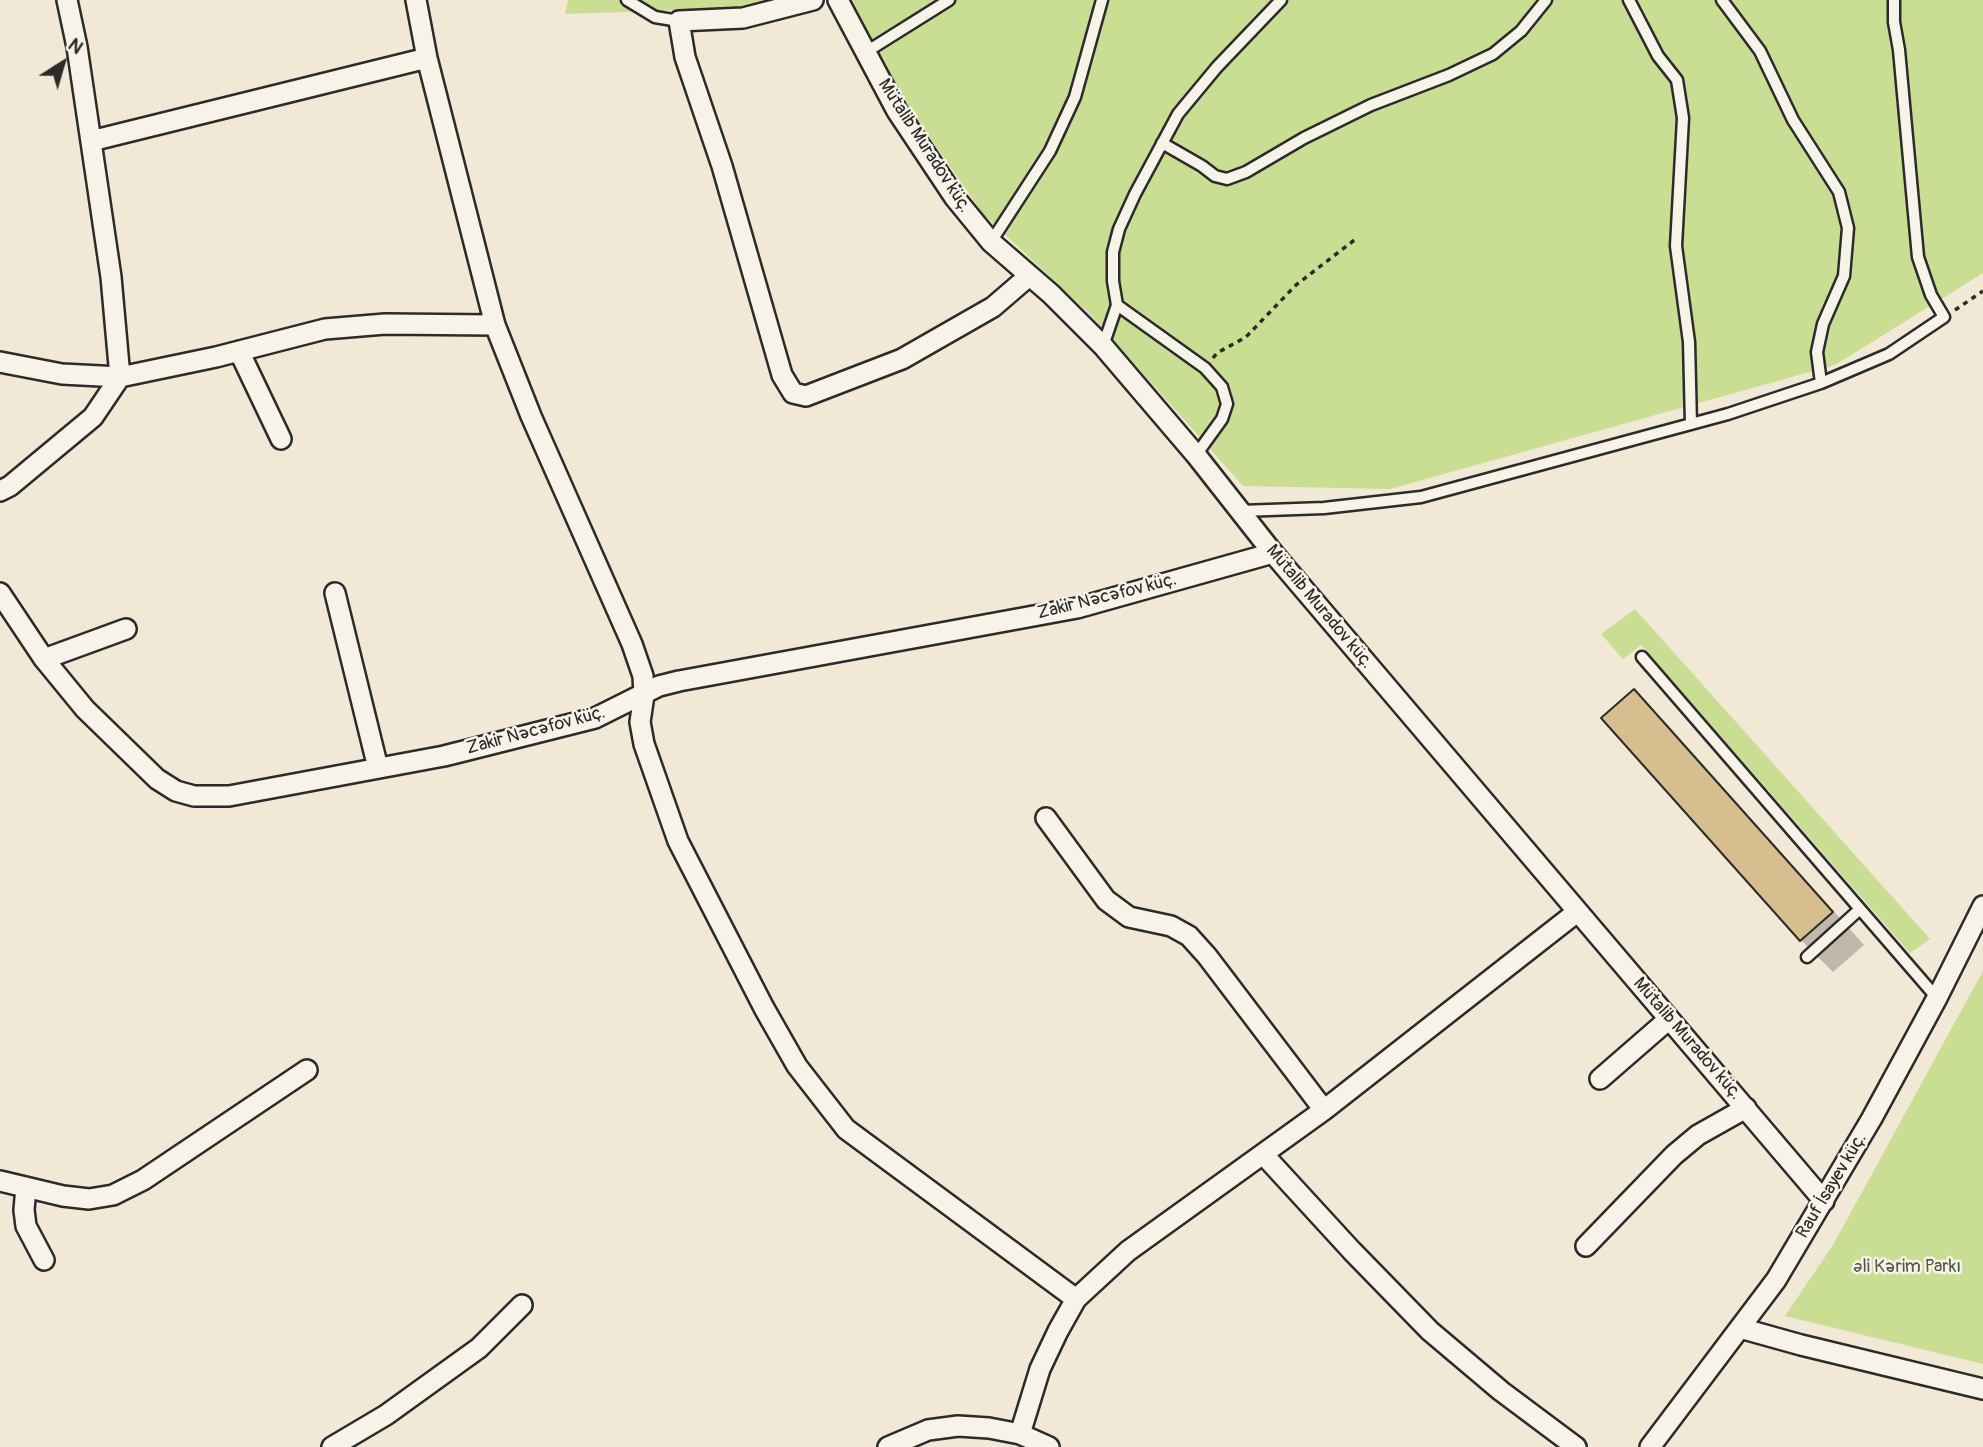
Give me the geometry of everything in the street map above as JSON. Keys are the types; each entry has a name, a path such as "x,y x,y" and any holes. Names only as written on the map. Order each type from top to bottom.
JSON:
{"street":[{"path":"0,491 10,486 93,417 121,377 111,276 77,47 67,0"},
{"path":"416,0 426,58 495,325 531,416 632,644 643,676 644,695 640,722 644,744 678,841 797,1066 846,1129 1076,1299"},
{"path":"813,0 743,18 680,20 685,57 722,166 782,375 793,393 806,396 902,359 993,307 1029,276"},
{"name":"Mütalib Muradov küç.","path":"838,0 898,111 947,187 991,242 1051,294 1103,346 1196,455 1273,553 1824,1200"},
{"path":"91,141 426,58"},
{"path":"0,362 62,374 121,377 325,329 385,324 495,325"},
{"path":"239,351 281,439"},
{"name":"Zakir Nəcəfov küç.","path":"0,593 44,659 85,709 158,779 176,791 194,796 229,796 444,756 595,718 659,686 679,681 1077,608 1273,553"},
{"path":"335,593 378,768"},
{"path":"44,659 126,629"},
{"path":"1046,818 1106,900 1129,917 1171,926 1189,936 1325,1110"},
{"name":"Rauf İsayev küç.","path":"1650,1447 1776,1280 1872,1118 1983,906"},
{"path":"1020,1434 1040,1369 1076,1299 1128,1251 1325,1110 1577,912"},
{"path":"1600,1079 1670,1018"},
{"path":"0,1181 63,1196 89,1199 113,1195 143,1180 307,1070"},
{"path":"1586,1245 1674,1154 1699,1135 1746,1108"},
{"path":"1264,1154 1352,1251 1430,1331 1501,1391 1576,1447"},
{"path":"26,1187 26,1226 44,1260"},
{"path":"332,1447 386,1415 479,1348 522,1305"},
{"path":"1740,1328 1983,1389"},
{"path":"888,1447 928,1430 958,1426 1020,1434 1049,1447"}],"lane":[{"path":"627,0 655,16 680,20"},
{"path":"866,52 950,0"},
{"path":"991,242 1050,151 1070,108 1102,0"},
{"path":"1103,346 1117,305 1113,281 1113,252 1119,229 1162,143 1178,114 1217,66 1281,0"},
{"path":"1162,143 1215,176 1227,179 1246,172 1304,138 1371,105 1449,75 1493,54 1521,31 1546,0"},
{"path":"1629,0 1658,56 1677,80 1683,117 1675,246 1689,342 1691,424"},
{"path":"1722,0 1760,51 1793,120 1839,192 1848,228 1844,276 1823,324 1817,352 1821,383"},
{"path":"1241,511 1324,508 1421,497 1728,414 1821,383 1889,354 1944,317 1931,295 1919,257 1905,105 1894,22 1894,0"},
{"path":"1117,305 1206,368 1222,387 1227,404 1222,419 1196,455"},
{"path":"1642,657 1937,998"},
{"path":"1807,957 1860,909"}],"path":[{"path":"1206,368 1217,353 1246,337 1296,285 1357,238"},
{"path":"1944,317 1983,291"}],"green space":[{"path":"568,0 775,0 750,8 565,14"},
{"path":"850,0 1983,0 1983,273 1835,365 1390,489 1243,486 1089,313 983,214 901,96"},
{"path":"1635,609 1930,939 1910,953 1641,645 1623,659 1601,634"},
{"name":"Əli Kərim Parkı","path":"1983,971 1983,1364 1785,1316 1833,1245"}],"building":[{"path":"1634,689 1833,912 1800,941 1601,718"}]}
